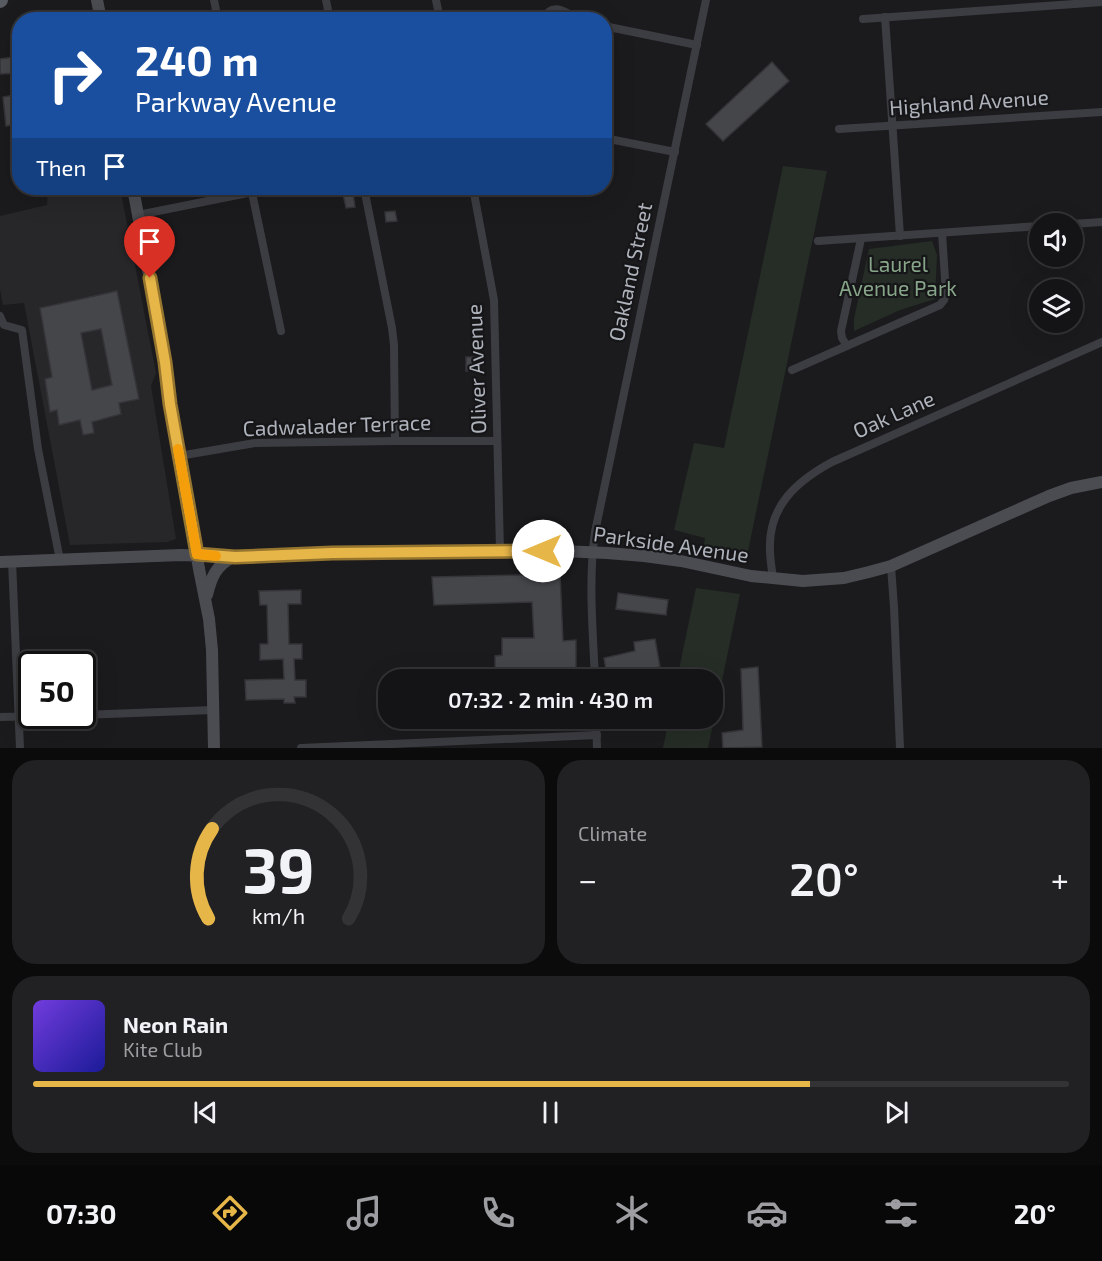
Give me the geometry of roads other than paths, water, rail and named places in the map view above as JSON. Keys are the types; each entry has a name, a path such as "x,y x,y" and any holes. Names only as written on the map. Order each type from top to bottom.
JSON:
{"main road":[{"path":"134,195 206,599 212,650 214,748"},
{"name":"Parkside Avenue","path":"6,561 197,554 235,557 332,553 592,552 674,560 751,576 789,581 824,580 891,566 1049,496 1071,488 1102,482"},
{"path":"206,599 214,574 220,565 235,557"}],"street":[{"name":"Oakland Street","path":"594,669 590,585 592,552 706,0"},
{"path":"863,19 1102,2"},
{"path":"546,12 559,8 566,12"},
{"path":"885,17 900,236"},
{"path":"612,28 697,45"},
{"name":"Highland Avenue","path":"839,129 1102,112"},
{"path":"612,140 675,152"},
{"path":"138,215 229,195"},
{"path":"253,195 281,331"},
{"path":"365,195 392,328 395,441"},
{"name":"Oliver Avenue","path":"474,195 494,300 500,551"},
{"path":"1083,223 1102,222"},
{"path":"818,241 1029,227"},
{"path":"792,370 940,305 946,294 942,233"},
{"path":"847,346 842,338 842,331 861,239"},
{"path":"0,316 4,325 22,330 38,449 60,560"},
{"name":"Oak Lane","path":"773,579 770,542 772,526 790,492 815,471 1102,342"},
{"name":"Cadwalader Terrace","path":"179,456 255,443 497,441"},
{"path":"6,561 18,705"},
{"path":"891,566 900,748"},
{"path":"96,714 213,710"},
{"path":"0,717 18,717"},
{"path":"19,729 20,748"},
{"path":"597,729 598,747"},
{"path":"301,748 597,735"}],"park label":[{"name":"Laurel Avenue Park","path":"898,277"}]}
